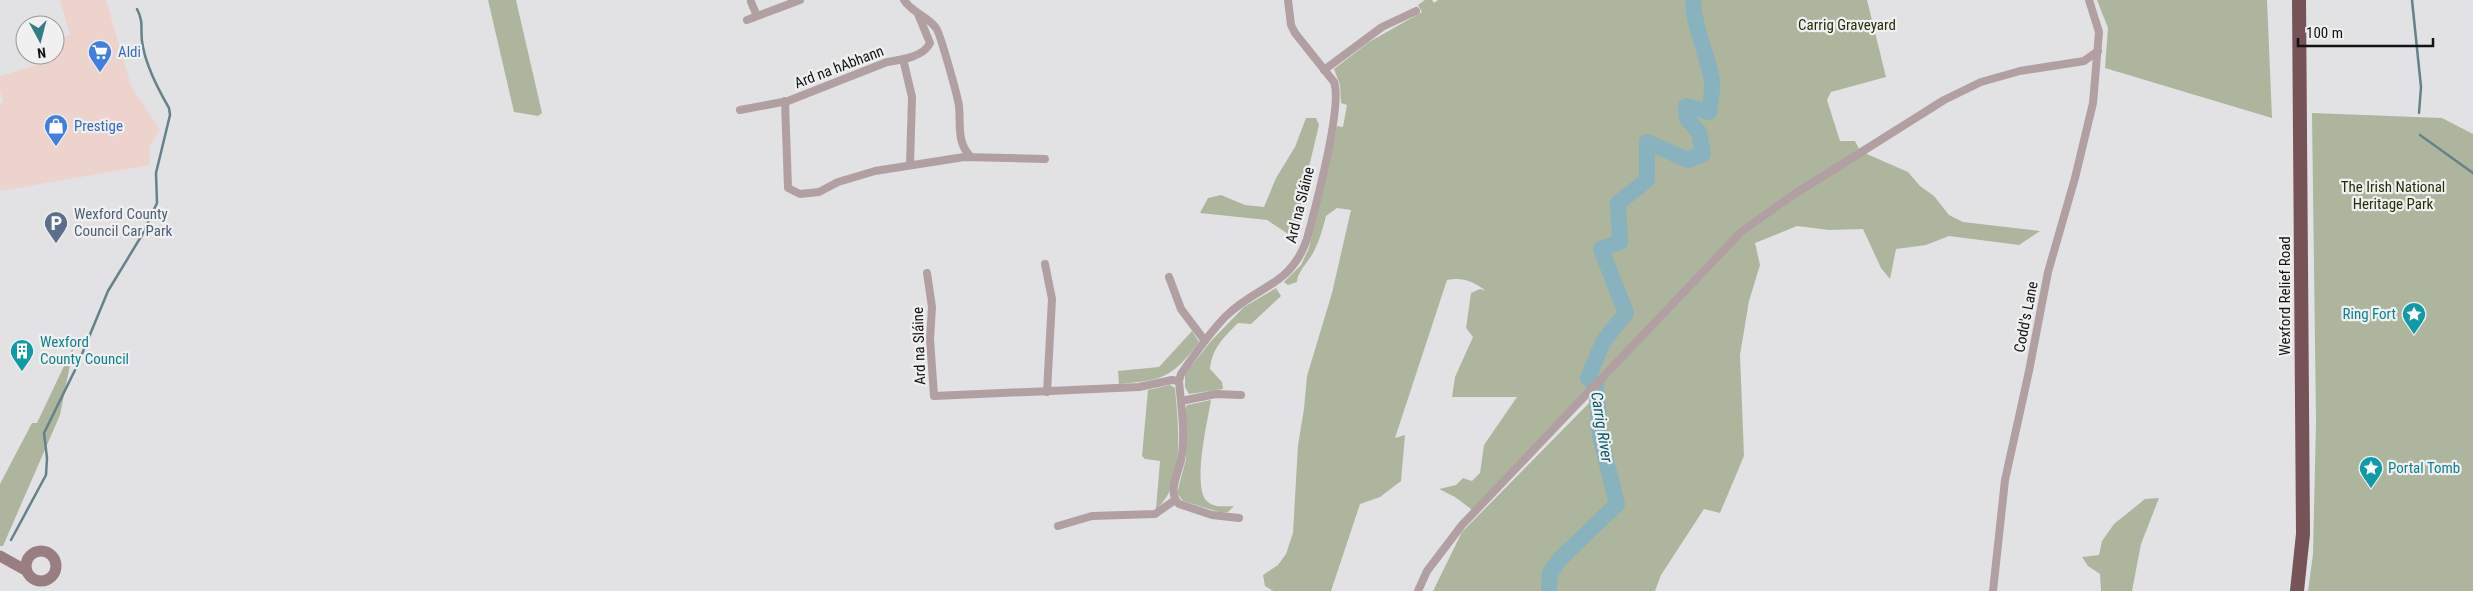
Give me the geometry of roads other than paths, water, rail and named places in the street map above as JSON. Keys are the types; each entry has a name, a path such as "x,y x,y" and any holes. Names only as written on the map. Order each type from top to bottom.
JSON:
{"highway":[{"name":"Wexford Relief Road","path":"2297,591 2303,534 2298,0"}],"street":[{"path":"748,20 800,0"},
{"name":"Ard na hAbhann","path":"904,0 918,14 937,28 959,106 958,131 966,152 972,157"},
{"name":"Ard na Sláine","path":"927,273 932,307 930,339 934,396 1138,387 1172,380 1180,381 1181,374 1225,317 1243,301 1278,282 1295,264 1307,239 1327,151 1337,90 1334,82 1295,32 1288,0"},
{"name":"Codd's Lane","path":"1993,591 2005,480 2030,372 2048,272 2075,178 2093,104 2099,32 2088,0"},
{"path":"751,2 756,16"},
{"path":"1324,70 1382,28 1416,10"},
{"name":"Ard na hAbhann","path":"740,110 785,102 887,62 923,52 930,43 918,14"},
{"path":"1418,591 1428,571 1462,525 1741,232 1790,197 1936,105 1981,82 2014,73 2084,62 2098,51"},
{"name":"Ard na hAbhann","path":"903,59 912,97 910,164"},
{"name":"Ard na hAbhann","path":"785,102 788,188 800,194 819,192 838,182 910,164 972,157 1045,160"},
{"path":"1045,264 1052,299 1047,392"},
{"path":"1169,277 1181,309 1205,341"},
{"path":"1180,381 1183,441 1181,458 1172,493 1174,500 1179,504 1212,515 1239,518"},
{"path":"1181,401 1216,394 1241,395"},
{"path":"1058,526 1092,516 1144,516 1155,514 1174,500"},
{"path":"42,550 53,555 57,567 52,578 44,586 1,556 31,554 42,550"},
{"path":"31,554 26,565 33,591"}],"waterway":[{"name":"Carrig River","path":"1549,591 1550,573 1560,559 1617,504 1600,436 1596,385 1588,378 1603,342 1626,313 1601,249 1620,242 1618,203 1647,180 1647,142 1688,160 1703,154 1699,132 1687,119 1686,106 1709,112 1712,88 1710,70 1698,30 1693,0"},
{"path":"2412,0 2421,87 2419,113"},
{"path":"11,540 46,475 47,458 44,433 77,366 108,291 142,235 157,203 156,173 170,115 169,108 147,63 142,41 141,19 137,9"},
{"path":"2420,135 2473,173"}],"place":[{"name":"Aldi","path":"100,73"},
{"name":"Prestige","path":"56,147"},
{"name":"Wexford County Council Car Park","path":"56,244"},
{"name":"Ring Fort","path":"2414,335"},
{"name":"Wexford County Council","path":"22,372"},
{"name":"Portal Tomb","path":"2371,489"}],"park label":[{"name":"Carrig Graveyard","path":"1847,25"},
{"name":"The Irish National Heritage Park","path":"2393,196"}]}
